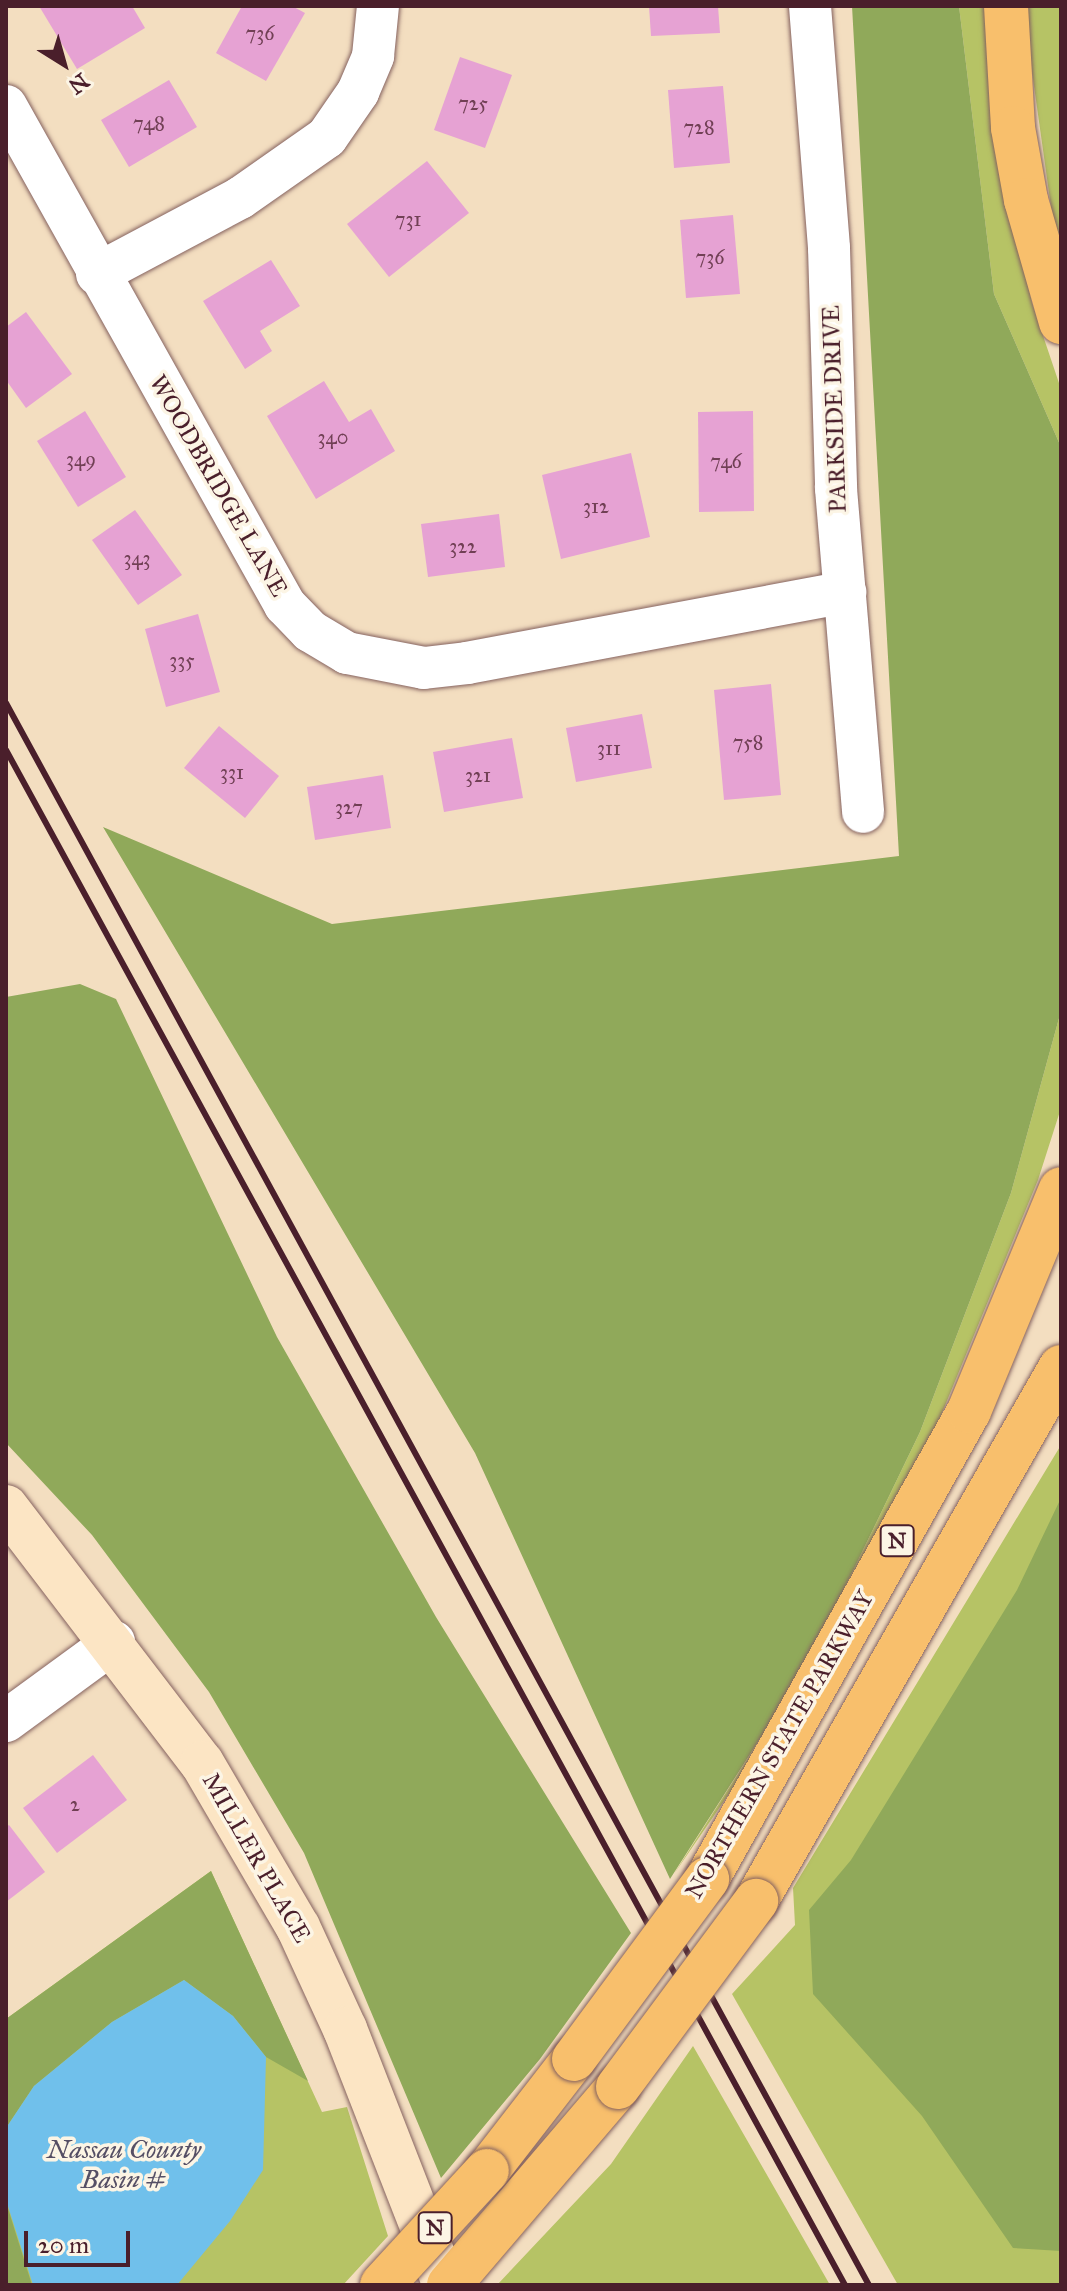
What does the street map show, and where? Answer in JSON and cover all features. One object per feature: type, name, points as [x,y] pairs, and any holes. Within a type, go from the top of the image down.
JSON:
[{"type":"highway","points":[[1006,6],[1013,128],[1026,200],[1061,322]]},
{"type":"highway","name":"NORTHERN STATE PARKWAY","points":[[382,2285],[487,2171],[707,1879],[969,1411],[1061,1189]]},
{"type":"highway","name":"N","points":[[443,2274],[523,2202],[618,2087],[756,1901],[1061,1367]]},
{"type":"street","points":[[97,274],[240,198],[327,137],[358,92],[373,56],[378,6]]},
{"type":"street","name":"PARKSIDE DRIVE","points":[[810,6],[829,248],[836,489],[863,812]]},
{"type":"street","name":"WOODBRIDGE LANE","points":[[6,106],[97,274],[285,605],[310,631],[347,653],[424,668],[467,663],[845,592]]},
{"type":"street","name":"MILLER PLACE","points":[[6,1507],[114,1642],[202,1763],[298,1927],[345,2029],[443,2274]]},
{"type":"street","points":[[6,1721],[114,1642]]},
{"type":"green space","points":[[852,6],[959,6],[994,294],[1061,447],[1061,1011],[1011,1193],[920,1432],[808,1664],[670,1879],[475,1453],[103,827],[332,924],[899,856]]},
{"type":"green space","points":[[959,6],[988,6],[990,113],[1032,303],[1061,389],[1061,447],[994,294]]},
{"type":"green space","points":[[1028,6],[1061,6],[1061,243],[1052,214],[1026,29]]},
{"type":"green space","points":[[80,984],[116,999],[277,1337],[436,1617],[631,1933],[540,2059],[441,2178],[304,1853],[209,1692],[92,1535],[6,1443],[6,997]]},
{"type":"green space","points":[[1061,1011],[1061,1108],[1038,1180],[937,1425],[811,1674],[674,1874],[808,1664],[920,1432],[1011,1193]]},
{"type":"green space","points":[[1061,1445],[1061,2285],[898,2285],[732,1994],[795,1925],[793,1888]]},
{"type":"green space","points":[[1061,1498],[1061,2251],[1013,2248],[922,2116],[813,1994],[809,1910],[851,1860],[1017,1590]]},
{"type":"green space","points":[[211,1871],[322,2112],[347,2107],[388,2236],[343,2285],[6,2285],[6,2019]]},
{"type":"green space","points":[[211,1871],[308,2081],[266,2057],[233,2016],[184,1980],[112,2022],[34,2086],[6,2128],[6,2019]]},
{"type":"green space","points":[[693,2046],[830,2285],[497,2285],[611,2164]]},
{"type":"green space","points":[[6,2202],[32,2285],[6,2285]]},
{"type":"water","name":"Nassau County Basin #","points":[[184,1980],[233,2016],[266,2057],[263,2170],[230,2221],[177,2285],[33,2285],[6,2200],[6,2128],[34,2086],[112,2022]]},
{"type":"building","points":[[39,6],[132,6],[145,28],[77,69]]},
{"type":"building","points":[[242,6],[292,6],[305,13],[266,81],[216,53]]},
{"type":"building","points":[[649,6],[718,6],[720,33],[651,36]]},
{"type":"building","points":[[460,57],[512,75],[485,148],[434,130]]},
{"type":"building","points":[[169,80],[197,127],[129,167],[101,120]]},
{"type":"building","points":[[723,86],[730,163],[674,168],[668,90]]},
{"type":"building","points":[[427,161],[469,213],[389,277],[347,224]]},
{"type":"building","points":[[733,215],[740,294],[686,298],[680,220]]},
{"type":"building","points":[[271,260],[300,306],[260,331],[272,351],[245,369],[203,301]]},
{"type":"building","points":[[26,312],[72,374],[26,408],[6,380],[6,327]]},
{"type":"building","points":[[324,381],[349,422],[371,409],[395,451],[316,499],[267,416]]},
{"type":"building","points":[[85,411],[126,477],[78,507],[37,441]]},
{"type":"building","points":[[753,411],[754,511],[699,512],[698,412]]},
{"type":"building","points":[[631,453],[650,537],[561,559],[542,475]]},
{"type":"building","points":[[135,510],[182,575],[138,605],[92,540]]},
{"type":"building","points":[[499,514],[505,567],[428,577],[421,524]]},
{"type":"building","points":[[198,614],[220,692],[166,707],[145,629]]},
{"type":"building","points":[[771,684],[781,795],[724,800],[714,690]]},
{"type":"building","points":[[642,714],[652,768],[576,782],[566,728]]},
{"type":"building","points":[[219,726],[279,776],[245,818],[184,768]]},
{"type":"building","points":[[512,738],[523,798],[444,812],[433,752]]},
{"type":"building","points":[[383,775],[391,828],[315,840],[307,787]]},
{"type":"building","points":[[93,1755],[127,1800],[57,1853],[23,1808]]},
{"type":"building","points":[[9,1825],[45,1872],[6,1902],[6,1827]]},
{"type":"railway","points":[[6,703],[869,2285]]},
{"type":"railway","points":[[6,750],[845,2285]]}]
